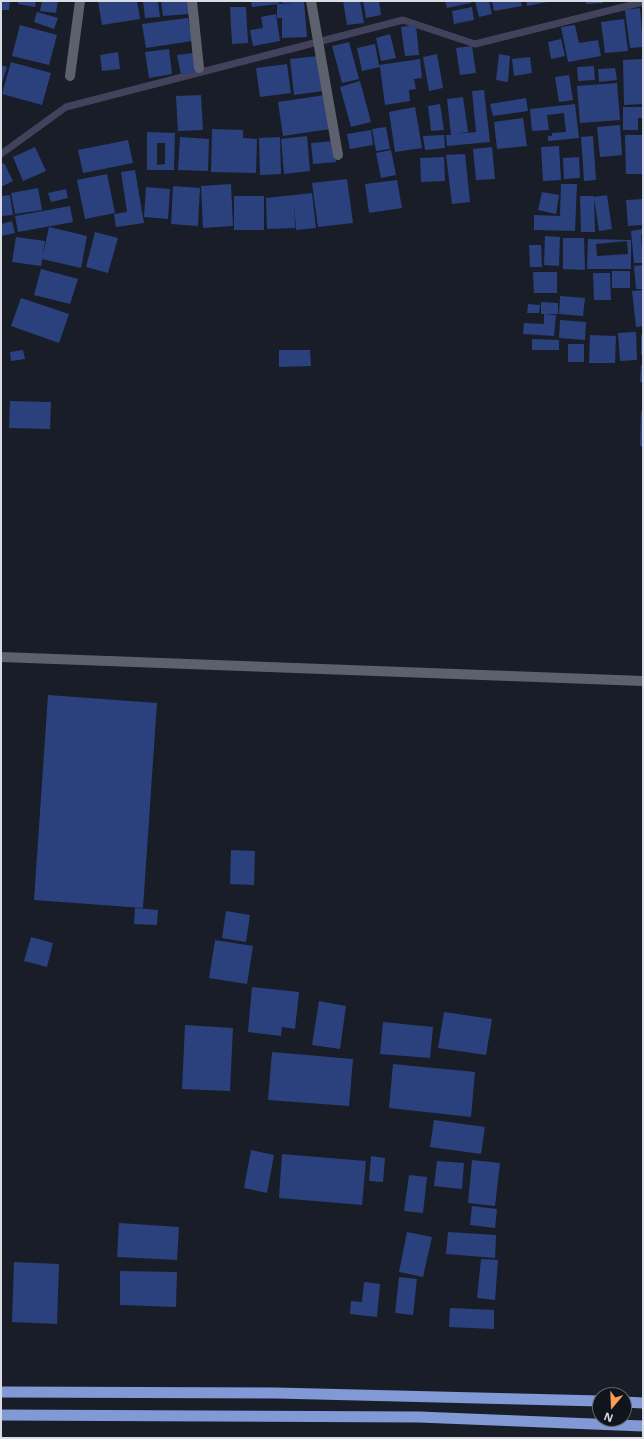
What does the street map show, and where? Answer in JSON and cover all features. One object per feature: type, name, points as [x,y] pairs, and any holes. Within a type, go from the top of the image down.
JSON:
[{"type":"highway","points":[[1,1392],[276,1392],[592,1401]]},
{"type":"highway","points":[[632,1402],[643,1403]]},
{"type":"highway","points":[[1,1415],[419,1417],[643,1426]]},
{"type":"street","points":[[70,76],[80,1]]},
{"type":"street","points":[[192,1],[199,68]]},
{"type":"street","points":[[311,1],[316,38],[338,155]]},
{"type":"street","points":[[1,657],[643,681]]},
{"type":"building","points":[[1,1],[10,1],[9,10],[1,10]]},
{"type":"building","points":[[18,1],[36,1],[35,7],[18,4]]},
{"type":"building","points":[[42,1],[58,1],[56,13],[40,11]]},
{"type":"building","points":[[98,1],[137,1],[140,19],[102,25]]},
{"type":"building","points":[[143,1],[158,1],[160,17],[145,18]]},
{"type":"building","points":[[161,1],[189,1],[190,14],[163,16]]},
{"type":"building","points":[[251,1],[279,1],[279,4],[252,7]]},
{"type":"building","points":[[282,1],[304,1],[307,37],[282,38],[282,18],[277,18],[277,4],[294,3],[282,3]]},
{"type":"building","points":[[343,1],[360,1],[364,23],[347,25]]},
{"type":"building","points":[[363,1],[379,1],[381,15],[366,18]]},
{"type":"building","points":[[445,1],[471,1],[471,3],[447,8]]},
{"type":"building","points":[[475,1],[489,1],[492,14],[479,17]]},
{"type":"building","points":[[492,1],[521,1],[522,6],[494,11]]},
{"type":"building","points":[[526,1],[547,1],[547,2],[527,6]]},
{"type":"building","points":[[586,1],[603,1],[603,3],[586,4]]},
{"type":"building","points":[[230,7],[246,7],[248,43],[232,44]]},
{"type":"building","points":[[472,7],[474,20],[454,24],[452,11]]},
{"type":"building","points":[[640,8],[643,47],[630,48],[625,10]]},
{"type":"building","points":[[37,12],[58,18],[54,29],[34,22]]},
{"type":"building","points":[[276,14],[280,41],[253,46],[250,30],[263,28],[261,17]]},
{"type":"building","points":[[188,18],[192,41],[146,48],[142,24]]},
{"type":"building","points":[[624,19],[628,51],[605,53],[601,22]]},
{"type":"building","points":[[20,25],[57,35],[49,65],[12,56]]},
{"type":"building","points":[[416,25],[419,55],[405,56],[401,27]]},
{"type":"building","points":[[575,25],[579,43],[598,40],[601,56],[568,62],[561,27]]},
{"type":"building","points":[[390,34],[396,58],[381,61],[376,38]]},
{"type":"building","points":[[561,39],[565,56],[551,59],[548,42]]},
{"type":"building","points":[[349,42],[359,79],[342,83],[332,46]]},
{"type":"building","points":[[375,44],[379,65],[420,59],[422,78],[414,79],[416,89],[409,90],[410,101],[385,105],[380,67],[362,71],[357,48]]},
{"type":"building","points":[[472,46],[476,73],[460,75],[456,48]]},
{"type":"building","points":[[169,49],[172,74],[149,78],[145,52]]},
{"type":"building","points":[[118,52],[120,69],[102,71],[100,55]]},
{"type":"building","points":[[193,53],[197,72],[181,75],[177,55]]},
{"type":"building","points":[[437,54],[443,88],[429,91],[423,57]]},
{"type":"building","points":[[499,54],[510,56],[508,82],[496,80]]},
{"type":"building","points":[[318,56],[323,91],[294,95],[290,59]]},
{"type":"building","points":[[530,57],[532,73],[514,76],[512,59]]},
{"type":"building","points":[[643,59],[643,104],[624,105],[623,60]]},
{"type":"building","points":[[11,62],[51,73],[42,105],[2,94]]},
{"type":"building","points":[[287,64],[291,93],[260,97],[256,68]]},
{"type":"building","points":[[1,65],[7,67],[1,86]]},
{"type":"building","points":[[594,66],[595,80],[578,81],[577,67]]},
{"type":"building","points":[[615,68],[617,80],[599,82],[598,69]]},
{"type":"building","points":[[569,75],[573,100],[559,102],[555,77]]},
{"type":"building","points":[[360,81],[371,122],[351,127],[340,87]]},
{"type":"building","points":[[617,83],[620,120],[580,123],[577,86]]},
{"type":"building","points":[[484,90],[490,142],[447,146],[446,135],[451,135],[447,99],[463,97],[468,132],[454,134],[476,132],[472,91]]},
{"type":"building","points":[[201,95],[203,130],[178,131],[176,96]]},
{"type":"building","points":[[325,95],[330,129],[283,136],[278,102]]},
{"type":"building","points":[[526,98],[528,111],[493,116],[490,104]]},
{"type":"building","points":[[440,104],[444,130],[431,131],[428,106]]},
{"type":"building","points":[[575,104],[579,138],[548,141],[548,136],[552,136],[552,133],[566,132],[564,113],[547,115],[549,130],[532,131],[530,109]]},
{"type":"building","points":[[415,107],[422,148],[395,152],[389,112]]},
{"type":"building","points":[[623,107],[643,107],[643,118],[638,118],[638,130],[623,130]]},
{"type":"building","points":[[523,118],[527,146],[497,149],[494,122]]},
{"type":"building","points":[[620,125],[622,155],[600,157],[597,127]]},
{"type":"building","points":[[386,127],[390,149],[376,151],[372,129]]},
{"type":"building","points":[[212,129],[243,130],[243,138],[257,139],[256,173],[211,172]]},
{"type":"building","points":[[371,130],[373,145],[350,149],[347,134]]},
{"type":"building","points":[[147,132],[175,133],[174,170],[147,170]],"holes":[[[157,143],[165,143],[165,164],[157,165]]]},
{"type":"building","points":[[444,135],[445,148],[425,150],[423,136]]},
{"type":"building","points":[[625,135],[643,135],[643,174],[626,174]]},
{"type":"building","points":[[307,136],[310,171],[284,174],[281,139]]},
{"type":"building","points":[[593,136],[596,180],[584,181],[581,137]]},
{"type":"building","points":[[180,137],[209,139],[208,171],[178,170]]},
{"type":"building","points":[[280,137],[281,174],[260,175],[259,138]]},
{"type":"building","points":[[128,140],[133,163],[83,173],[78,150]]},
{"type":"building","points":[[334,141],[336,162],[313,164],[311,143]]},
{"type":"building","points":[[559,146],[561,180],[543,181],[541,147]]},
{"type":"building","points":[[35,147],[46,171],[23,181],[13,157]]},
{"type":"building","points":[[492,147],[495,179],[476,180],[473,149]]},
{"type":"building","points":[[391,150],[396,175],[381,178],[376,153]]},
{"type":"building","points":[[465,154],[470,202],[452,204],[446,155]]},
{"type":"building","points":[[444,157],[445,181],[421,182],[420,158]]},
{"type":"building","points":[[579,157],[580,178],[564,179],[563,158]]},
{"type":"building","points":[[4,163],[13,181],[1,187],[1,164]]},
{"type":"building","points":[[135,170],[144,223],[116,227],[114,214],[127,212],[121,172]]},
{"type":"building","points":[[107,174],[115,213],[85,219],[77,180]]},
{"type":"building","points":[[347,179],[353,223],[318,227],[312,183]]},
{"type":"building","points":[[397,180],[402,208],[369,213],[365,184]]},
{"type":"building","points":[[231,184],[233,226],[203,228],[201,186]]},
{"type":"building","points":[[561,184],[577,184],[575,231],[534,230],[534,215],[560,216]]},
{"type":"building","points":[[173,186],[200,188],[198,226],[171,224]]},
{"type":"building","points":[[146,187],[170,189],[168,219],[144,217]]},
{"type":"building","points":[[38,188],[42,210],[15,214],[11,193]]},
{"type":"building","points":[[66,189],[68,198],[51,202],[48,193]]},
{"type":"building","points":[[542,192],[559,195],[556,214],[538,210]]},
{"type":"building","points":[[312,193],[316,228],[296,230],[294,204],[295,228],[267,229],[266,198]]},
{"type":"building","points":[[10,195],[13,215],[1,216],[1,196]]},
{"type":"building","points":[[607,195],[612,229],[599,231],[594,197]]},
{"type":"building","points":[[234,196],[264,196],[264,230],[234,230]]},
{"type":"building","points":[[580,196],[594,196],[595,232],[581,232]]},
{"type":"building","points":[[643,199],[643,225],[628,226],[626,200]]},
{"type":"building","points":[[70,206],[73,222],[18,232],[15,216]]},
{"type":"building","points":[[12,221],[15,233],[1,236],[1,224]]},
{"type":"building","points":[[49,227],[87,236],[81,268],[42,259]]},
{"type":"building","points":[[643,229],[643,234],[641,235],[643,263],[634,263],[631,231]]},
{"type":"building","points":[[95,232],[118,238],[108,273],[86,267]]},
{"type":"building","points":[[545,236],[560,237],[559,266],[544,265]]},
{"type":"building","points":[[16,237],[45,241],[41,266],[12,262]]},
{"type":"building","points":[[563,238],[584,238],[585,270],[563,269]]},
{"type":"building","points":[[588,239],[631,240],[631,269],[587,269]],"holes":[[[627,241],[628,254],[597,256],[596,244]]]},
{"type":"building","points":[[529,245],[541,245],[542,267],[530,267]]},
{"type":"building","points":[[643,265],[643,289],[636,289],[634,266]]},
{"type":"building","points":[[41,269],[78,279],[70,304],[34,295]]},
{"type":"building","points":[[612,271],[630,271],[630,288],[612,288]]},
{"type":"building","points":[[533,272],[557,272],[557,293],[534,293]]},
{"type":"building","points":[[593,273],[610,273],[611,300],[594,300]]},
{"type":"building","points":[[643,290],[643,326],[636,327],[632,291]]},
{"type":"building","points":[[560,296],[585,298],[583,316],[559,314]]},
{"type":"building","points":[[21,298],[69,314],[59,343],[11,326]]},
{"type":"building","points":[[541,302],[558,303],[558,314],[541,314]]},
{"type":"building","points":[[528,304],[540,305],[539,313],[527,313]]},
{"type":"building","points":[[544,314],[556,315],[554,336],[523,334],[524,323],[544,324]]},
{"type":"building","points":[[560,320],[586,322],[585,340],[559,338]]},
{"type":"building","points":[[636,332],[637,360],[620,361],[618,333]]},
{"type":"building","points":[[590,335],[616,336],[615,363],[589,363]]},
{"type":"building","points":[[641,335],[643,335],[643,355],[641,355]]},
{"type":"building","points":[[532,339],[559,340],[559,350],[532,350]]},
{"type":"building","points":[[568,344],[584,344],[584,362],[568,362]]},
{"type":"building","points":[[23,350],[25,359],[11,361],[10,352]]},
{"type":"building","points":[[279,350],[310,350],[311,366],[279,367]]},
{"type":"building","points":[[641,365],[643,365],[643,382],[640,382]]},
{"type":"building","points":[[10,401],[51,402],[50,429],[9,428]]},
{"type":"building","points":[[641,411],[643,411],[643,446],[640,446]]},
{"type":"building","points":[[48,695],[157,703],[143,908],[34,900]]},
{"type":"building","points":[[231,850],[255,851],[254,885],[230,884]]},
{"type":"building","points":[[135,908],[158,910],[157,925],[134,924]]},
{"type":"building","points":[[226,911],[250,915],[246,942],[222,938]]},
{"type":"building","points":[[31,937],[53,943],[47,967],[24,961]]},
{"type":"building","points":[[215,940],[253,946],[247,984],[209,978]]},
{"type":"building","points":[[252,987],[299,992],[295,1029],[282,1027],[281,1036],[248,1032]]},
{"type":"building","points":[[319,1001],[346,1006],[340,1049],[312,1045]]},
{"type":"building","points":[[444,1012],[492,1019],[486,1055],[438,1048]]},
{"type":"building","points":[[383,1022],[433,1027],[430,1058],[380,1054]]},
{"type":"building","points":[[185,1025],[233,1028],[230,1091],[182,1089]]},
{"type":"building","points":[[272,1052],[353,1059],[349,1106],[268,1100]]},
{"type":"building","points":[[393,1064],[475,1072],[471,1117],[389,1108]]},
{"type":"building","points":[[434,1120],[485,1127],[481,1154],[430,1147]]},
{"type":"building","points":[[251,1150],[274,1155],[267,1193],[244,1188]]},
{"type":"building","points":[[282,1154],[366,1161],[362,1205],[279,1198]]},
{"type":"building","points":[[371,1156],[385,1158],[383,1182],[369,1181]]},
{"type":"building","points":[[472,1160],[500,1163],[495,1206],[468,1203]]},
{"type":"building","points":[[437,1161],[464,1163],[462,1189],[434,1186]]},
{"type":"building","points":[[409,1175],[427,1177],[423,1213],[404,1211]]},
{"type":"building","points":[[472,1206],[497,1209],[495,1228],[470,1225]]},
{"type":"building","points":[[119,1223],[179,1227],[177,1260],[117,1257]]},
{"type":"building","points":[[407,1232],[432,1237],[423,1277],[399,1272]]},
{"type":"building","points":[[448,1232],[496,1235],[495,1258],[446,1254]]},
{"type":"building","points":[[481,1259],[498,1260],[495,1300],[477,1298]]},
{"type":"building","points":[[14,1262],[59,1264],[57,1324],[12,1322]]},
{"type":"building","points":[[120,1271],[177,1272],[176,1307],[120,1305]]},
{"type":"building","points":[[399,1277],[417,1279],[413,1315],[395,1313]]},
{"type":"building","points":[[364,1282],[380,1284],[377,1317],[350,1314],[351,1301],[362,1302]]},
{"type":"building","points":[[450,1308],[494,1310],[494,1329],[449,1327]]},
{"type":"waterway","points":[[1,154],[66,107],[403,20],[475,44],[643,2]]}]
